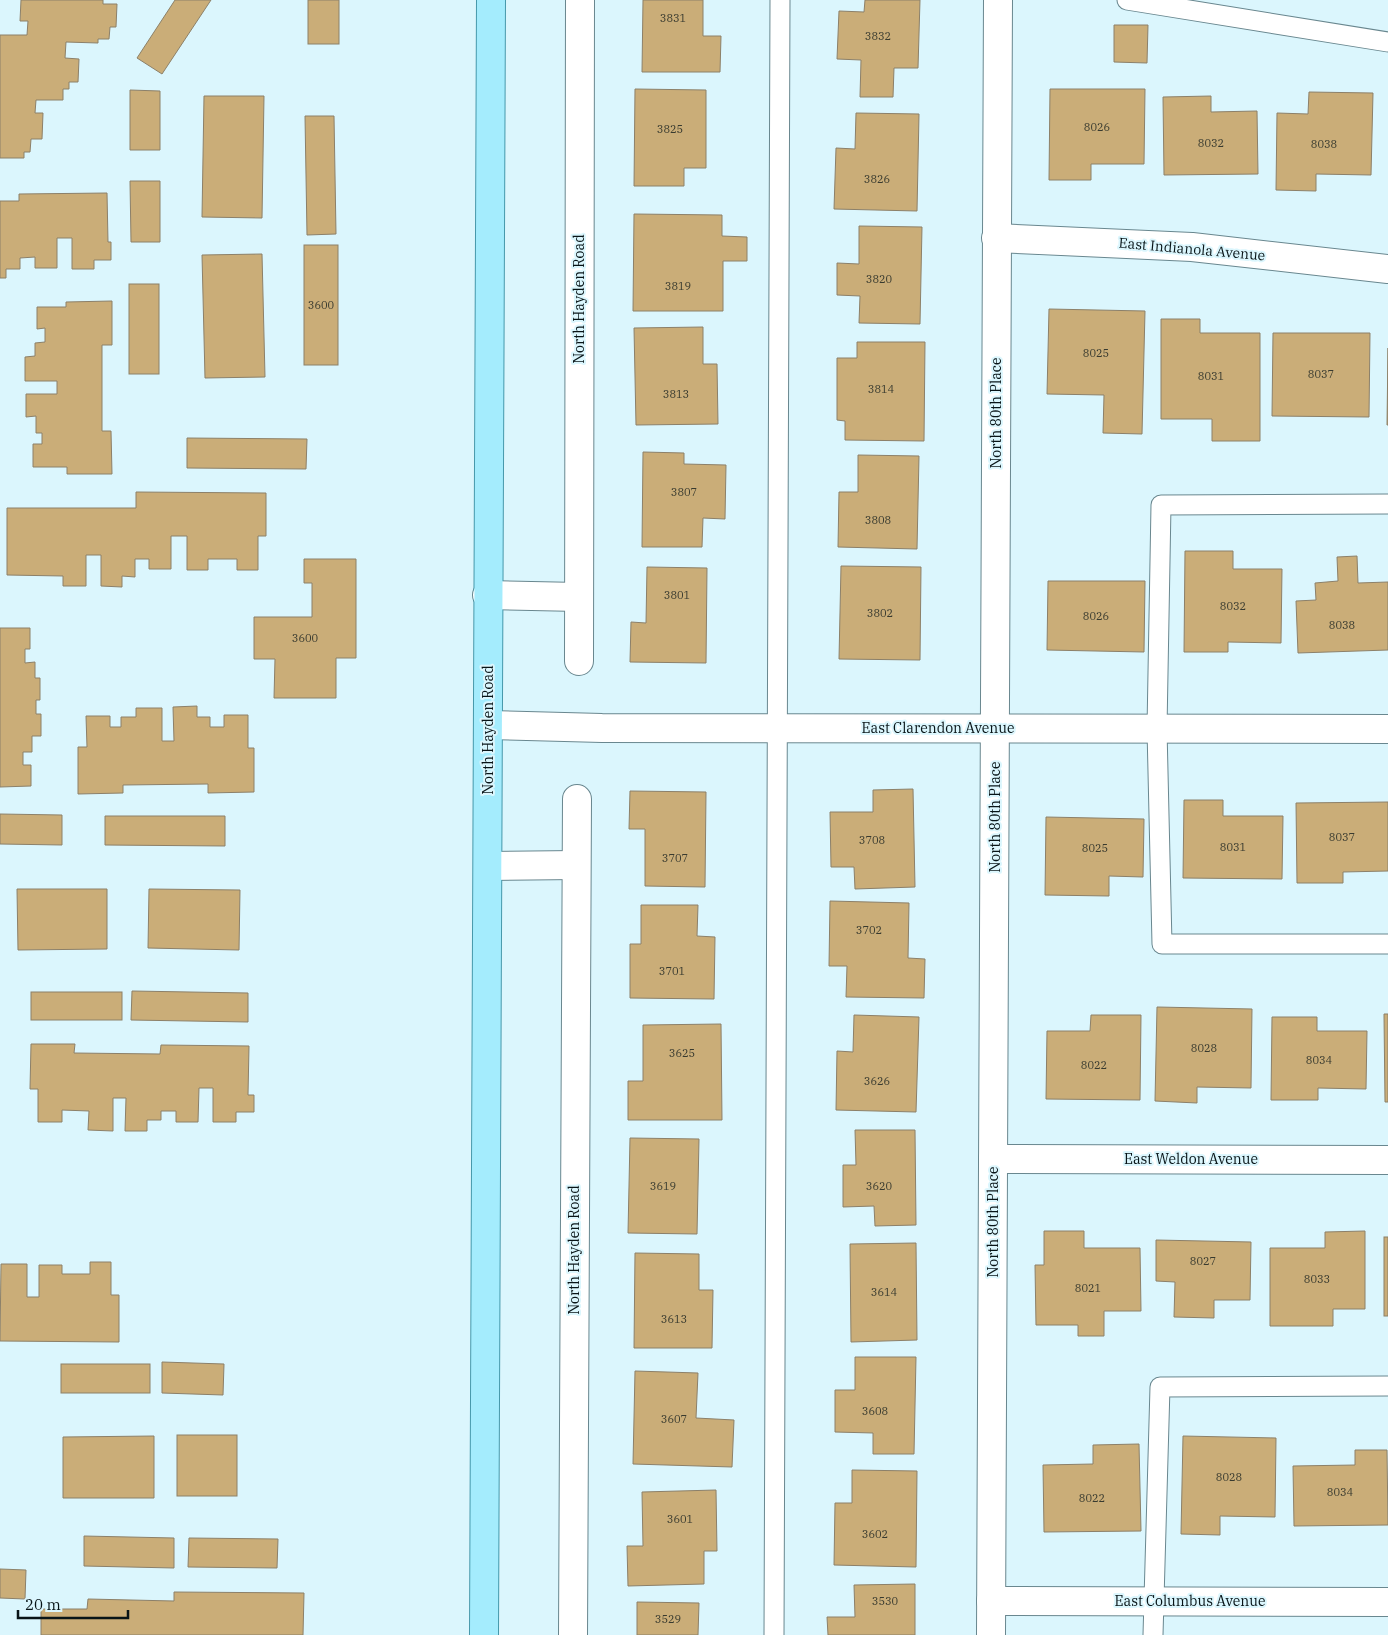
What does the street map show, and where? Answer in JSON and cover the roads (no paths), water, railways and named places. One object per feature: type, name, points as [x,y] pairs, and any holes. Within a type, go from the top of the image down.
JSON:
[{"type":"main road","name":"North Hayden Road","points":[[484,1635],[491,0]]},
{"type":"street","name":"North Hayden Road","points":[[579,661],[580,0]]},
{"type":"street","name":"North 80th Place","points":[[991,1635],[998,0]]},
{"type":"street","name":"East Indianola Avenue","points":[[996,238],[1192,247],[1388,269]]},
{"type":"street","points":[[487,596],[579,597]]},
{"type":"street","name":"East Clarendon Avenue","points":[[489,725],[602,728],[777,726],[1388,729]]},
{"type":"street","name":"North Hayden Road","points":[[573,1635],[577,799]]},
{"type":"street","points":[[488,866],[576,865]]},
{"type":"street","name":"East Weldon Avenue","points":[[993,1159],[1388,1160]]},
{"type":"street","name":"East Columbus Avenue","points":[[991,1601],[1388,1602]]},
{"type":"lane","points":[[774,1635],[780,0]]},
{"type":"lane","points":[[1127,0],[1388,42]]},
{"type":"lane","points":[[1388,504],[1161,505],[1157,729],[1162,944],[1388,944]]},
{"type":"lane","points":[[1153,1635],[1160,1387],[1388,1386]]}]
